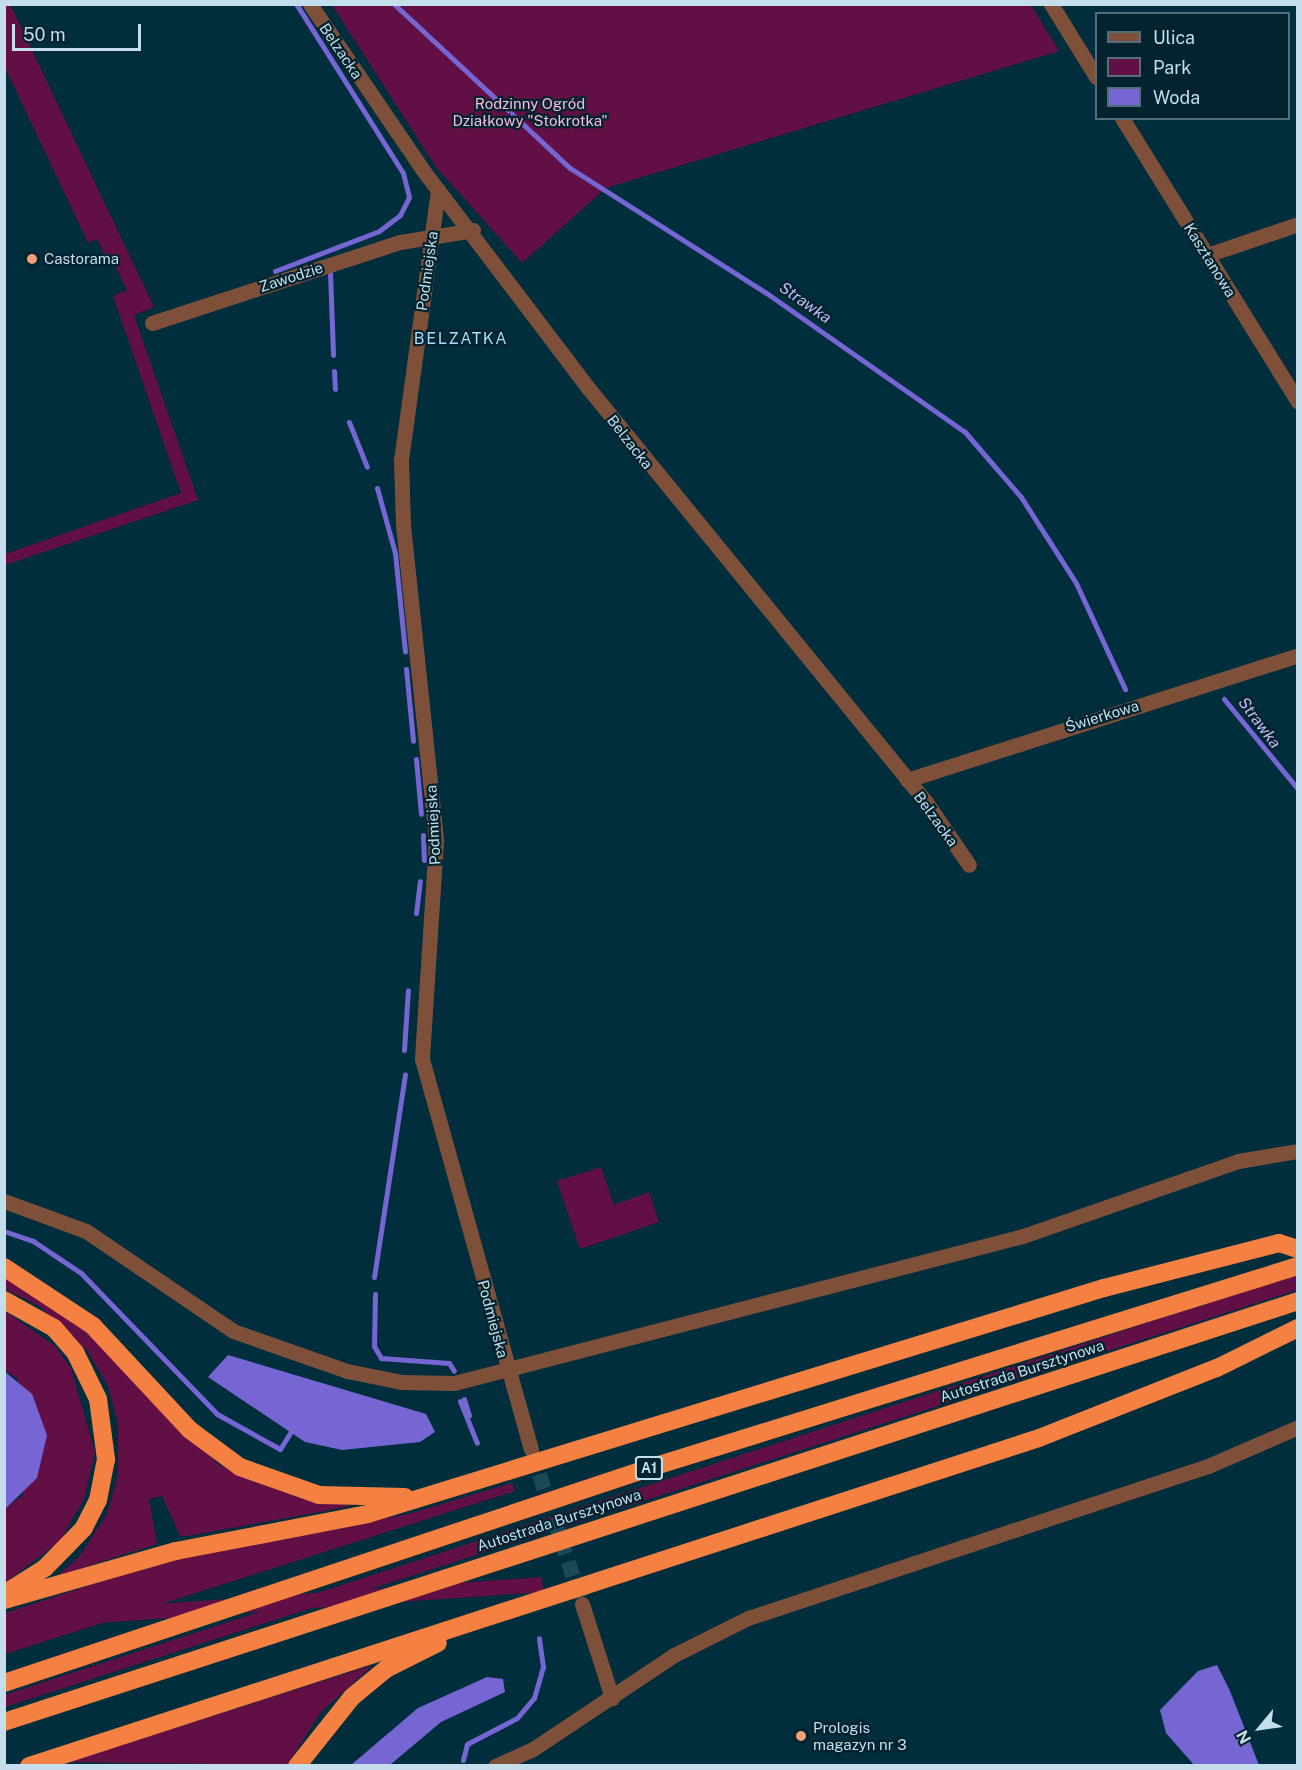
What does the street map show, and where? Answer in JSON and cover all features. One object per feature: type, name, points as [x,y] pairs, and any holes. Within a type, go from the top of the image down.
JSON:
[{"type":"highway","points":[[4,1600],[176,1551],[368,1514],[1104,1288],[1279,1243],[1298,1249]]},
{"type":"highway","name":"Autostrada Bursztynowa","points":[[4,1683],[649,1468],[1298,1266]]},
{"type":"highway","points":[[4,1267],[93,1326],[190,1430],[240,1467],[320,1495],[405,1497],[448,1491]]},
{"type":"highway","points":[[4,1300],[54,1328],[75,1352],[98,1400],[106,1459],[98,1500],[77,1536],[45,1568],[4,1594]]},
{"type":"highway","name":"Autostrada Bursztynowa","points":[[4,1722],[1298,1301]]},
{"type":"highway","points":[[29,1766],[480,1623],[1039,1437],[1217,1368],[1298,1328]]},
{"type":"highway","points":[[297,1766],[332,1715],[386,1669],[480,1623]]},
{"type":"street","name":"Belzacka","points":[[310,4],[438,190],[473,230],[667,489],[907,780],[969,865]]},
{"type":"street","points":[[1051,4],[1095,75]]},
{"type":"street","name":"Kasztanowa","points":[[1123,120],[1298,402]]},
{"type":"street","name":"Podmiejska","points":[[438,190],[400,492],[436,841],[422,1059],[507,1372],[531,1449]]},
{"type":"street","points":[[1207,255],[1298,224]]},
{"type":"street","name":"Zawodzie","points":[[152,323],[431,236],[473,230]]},
{"type":"street","name":"Świerkowa","points":[[907,780],[1298,655]]},
{"type":"street","points":[[4,1201],[86,1231],[204,1315],[283,1351],[401,1382],[454,1383],[507,1372],[1023,1236],[1238,1161],[1298,1151]]},
{"type":"street","points":[[495,1766],[533,1749],[674,1655],[748,1618],[1208,1466],[1298,1427]]},
{"type":"street","points":[[582,1604],[612,1698]]},
{"type":"green space","points":[[10,4],[154,307],[134,315],[198,500],[5,565],[5,554],[181,493],[113,296],[127,290],[109,253],[105,255],[97,239],[88,243],[5,67],[5,5]]},
{"type":"green space","name":"Rodzinny Ogród Działkowy \"Stokrotka\"","points":[[332,5],[1031,5],[1059,51],[606,188],[522,263],[436,167]]},
{"type":"green space","points":[[601,1167],[614,1205],[649,1192],[659,1222],[580,1249],[557,1181]]},
{"type":"green space","points":[[1297,1274],[1297,1290],[5,1707],[4,1695]]},
{"type":"green space","points":[[4,1276],[79,1324],[219,1465],[294,1496],[352,1506],[180,1536],[162,1496],[149,1499],[157,1544],[57,1576],[79,1557],[107,1514],[118,1475],[118,1424],[108,1386],[87,1350],[39,1306],[5,1289]]},
{"type":"green space","points":[[5,1311],[55,1346],[71,1368],[95,1452],[84,1499],[60,1541],[5,1583],[4,1509],[23,1495],[17,1378],[5,1371]]},
{"type":"green space","points":[[512,1483],[515,1491],[5,1654],[5,1613],[173,1558],[408,1514]]},
{"type":"green space","points":[[542,1577],[543,1592],[4,1630],[4,1615]]},
{"type":"green space","points":[[373,1665],[321,1712],[287,1765],[68,1762]]},
{"type":"water","points":[[228,1355],[426,1414],[435,1432],[420,1442],[342,1450],[305,1442],[208,1377]]},
{"type":"water","points":[[4,1371],[32,1394],[47,1435],[37,1478],[5,1509]]},
{"type":"water","points":[[1217,1665],[1230,1691],[1259,1765],[1194,1765],[1166,1733],[1160,1710],[1198,1671]]},
{"type":"water","points":[[487,1677],[503,1679],[505,1692],[441,1722],[390,1765],[351,1765],[418,1708]]},
{"type":"waterway","points":[[275,271],[379,231],[400,215],[409,197],[403,173],[296,4]]},
{"type":"waterway","name":"Strawka","points":[[394,4],[570,168],[765,292],[965,432],[1021,497],[1076,583],[1125,689]]},
{"type":"waterway","points":[[330,272],[333,355]]},
{"type":"waterway","points":[[334,371],[335,389]]},
{"type":"waterway","points":[[349,422],[367,467]]},
{"type":"waterway","points":[[377,488],[395,553],[405,651]]},
{"type":"waterway","points":[[406,669],[413,741]]},
{"type":"waterway","name":"Strawka","points":[[1224,699],[1298,789]]},
{"type":"waterway","points":[[416,759],[421,814]]},
{"type":"waterway","points":[[423,835],[424,860]]},
{"type":"waterway","points":[[416,913],[420,881]]},
{"type":"waterway","points":[[404,1050],[408,990]]},
{"type":"waterway","points":[[374,1277],[405,1074]]},
{"type":"waterway","points":[[4,1231],[33,1241],[81,1273],[217,1414],[280,1449],[290,1433]]},
{"type":"waterway","points":[[375,1294],[374,1346],[381,1358],[449,1363],[454,1371]]},
{"type":"waterway","points":[[464,1399],[469,1415]]},
{"type":"waterway","points":[[460,1401],[477,1443]]},
{"type":"waterway","points":[[463,1760],[467,1744],[517,1718],[534,1698],[543,1667],[539,1638]]},
{"type":"tunnel","points":[[532,1452],[580,1597]]},
{"type":"place","name":"Castorama","points":[[32,259]]},
{"type":"place","name":"Prologis magazyn nr 3","points":[[801,1736]]},
{"type":"district","name":"BELZATKA","points":[[461,339]]}]
